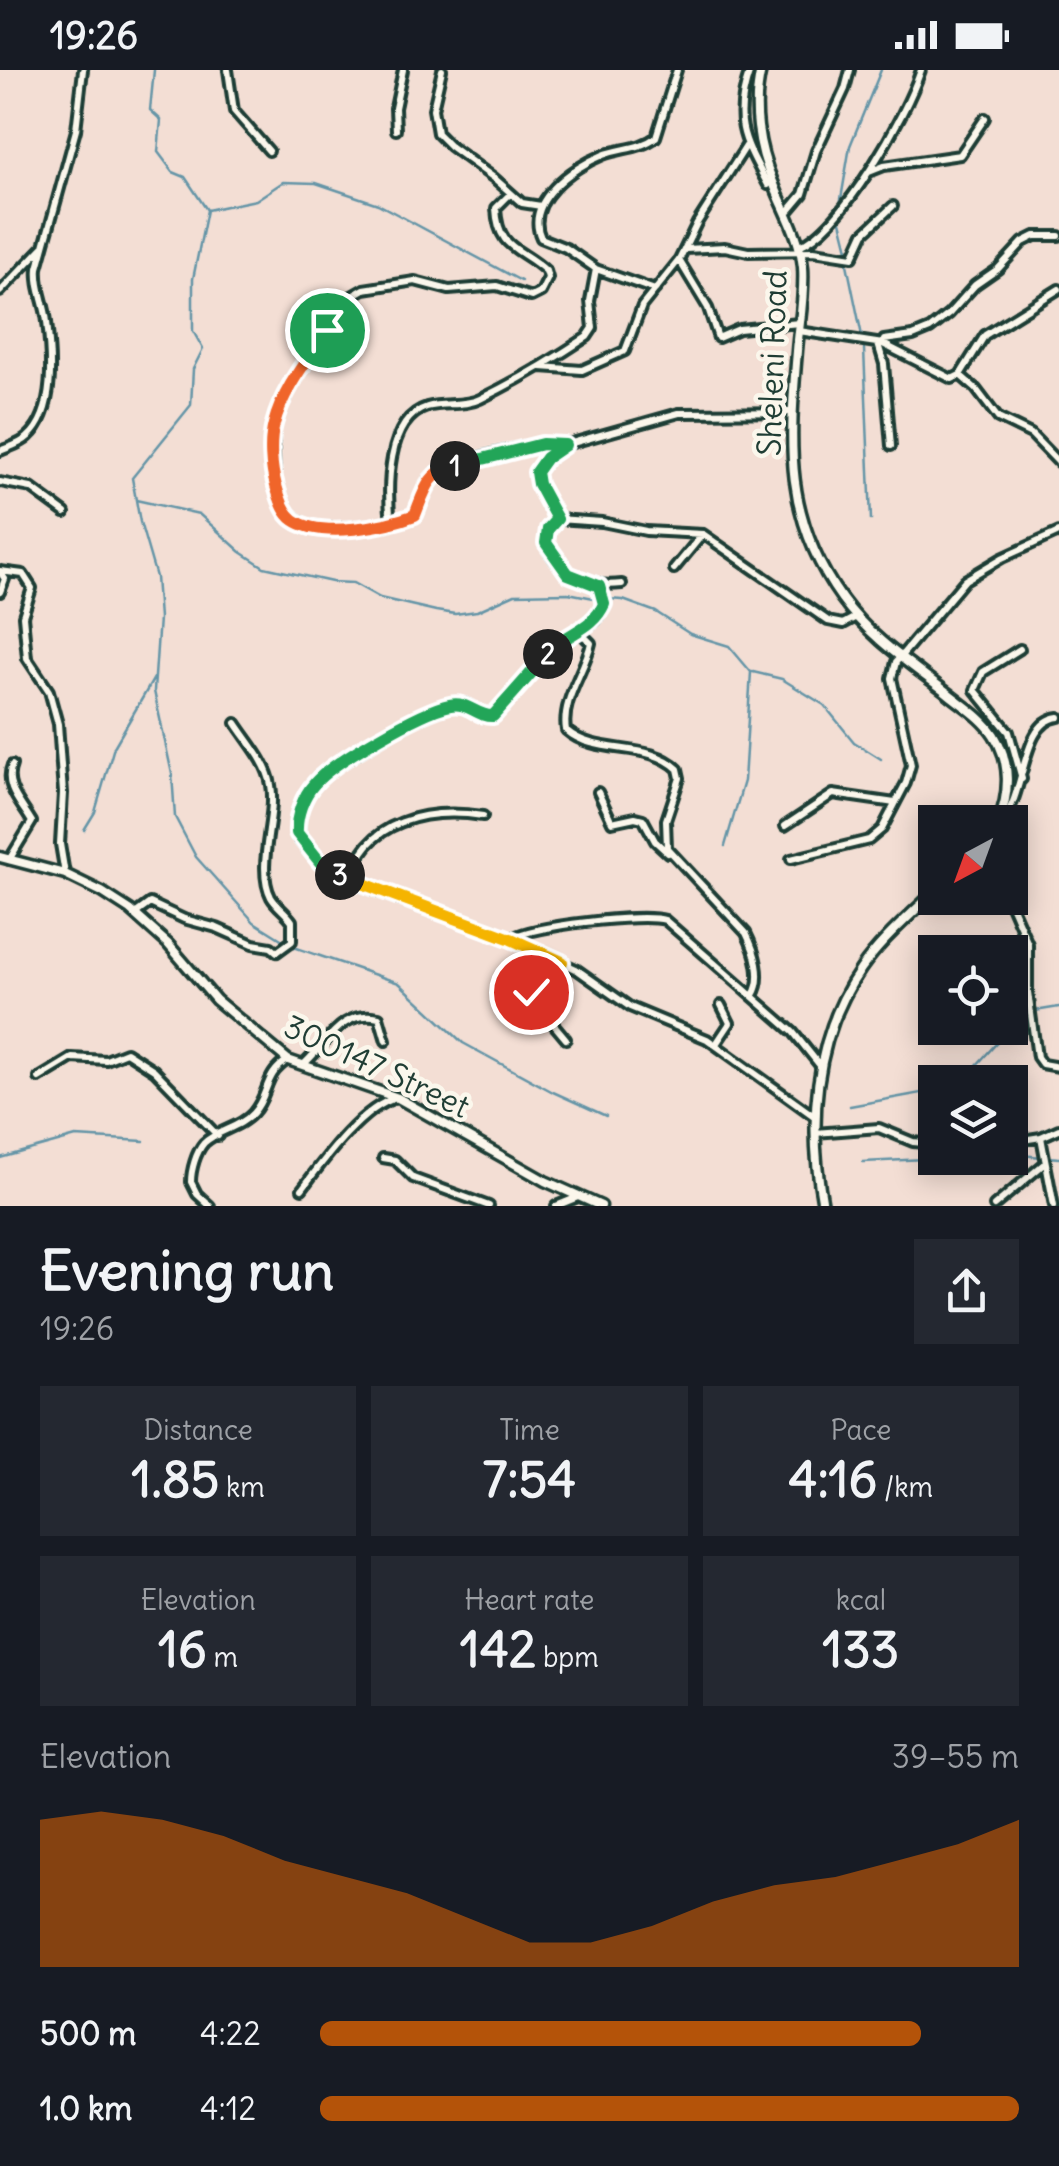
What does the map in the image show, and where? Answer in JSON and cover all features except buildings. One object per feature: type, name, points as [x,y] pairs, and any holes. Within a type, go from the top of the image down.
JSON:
[{"type":"street","points":[[0,451],[30,436],[45,407],[49,381],[47,324],[37,276],[76,130],[83,70]]},
{"type":"street","points":[[228,70],[234,111],[269,151]]},
{"type":"street","points":[[396,130],[403,70]]},
{"type":"street","points":[[442,70],[433,109],[438,133],[510,194],[528,205],[541,206]]},
{"type":"street","points":[[655,290],[596,269],[566,248],[542,238],[538,230],[541,206],[564,180],[596,158],[656,138],[677,70]]},
{"type":"street","points":[[750,70],[740,116],[746,146],[768,185]]},
{"type":"street","name":"Sheleni Road","points":[[761,70],[757,114],[760,137],[772,180],[800,249],[803,283],[790,444],[798,511],[817,560],[856,616],[993,734],[1008,775],[1004,805]]},
{"type":"street","points":[[788,213],[803,194],[816,151],[846,90],[850,70]]},
{"type":"street","points":[[800,249],[827,228],[852,198],[913,94],[921,70]]},
{"type":"street","points":[[868,173],[884,166],[960,154],[985,118]]},
{"type":"street","points":[[538,366],[582,370],[625,352],[642,306],[679,260],[697,222],[746,146]]},
{"type":"street","points":[[510,194],[496,206],[500,230],[512,250],[546,271],[548,278],[541,292],[528,296],[498,286],[449,290],[415,282],[372,287],[341,304],[279,409],[272,438],[273,470],[290,517],[306,526],[327,529],[392,524],[415,515],[428,482],[441,470],[542,444],[565,445],[679,413],[792,412]]},
{"type":"street","points":[[685,250],[800,249],[852,256],[864,234],[893,206]]},
{"type":"street","points":[[882,342],[930,329],[1023,242],[1035,236],[1059,236]]},
{"type":"street","points":[[0,292],[43,247]]},
{"type":"street","points":[[679,260],[708,308],[718,338],[740,329],[799,327],[882,342],[947,378],[960,375],[985,335],[1059,289]]},
{"type":"street","points":[[392,524],[393,455],[409,419],[417,411],[432,406],[474,402],[592,331],[590,300],[596,269]]},
{"type":"street","points":[[882,342],[891,446]]},
{"type":"street","points":[[960,375],[998,418],[1031,434],[1058,462]]},
{"type":"street","points":[[557,519],[538,484],[536,472],[546,458],[565,445]]},
{"type":"street","points":[[0,482],[32,488],[65,513]]},
{"type":"street","points":[[557,519],[703,534],[828,622],[842,624],[856,616]]},
{"type":"street","points":[[557,519],[548,529],[546,543],[558,564],[576,578],[599,586],[622,584]]},
{"type":"street","points":[[791,859],[875,838],[906,783],[911,765],[892,678],[900,656],[965,580],[1059,532]]},
{"type":"street","points":[[674,569],[703,534]]},
{"type":"street","points":[[0,572],[5,579],[0,592]]},
{"type":"street","points":[[0,572],[23,574],[32,588],[23,616],[26,658],[49,691],[58,724],[63,794],[60,844],[65,874]]},
{"type":"street","points":[[599,586],[604,599],[592,624],[554,646],[493,716],[485,716],[465,704],[448,705],[401,726],[317,780],[298,814],[297,833],[320,862],[351,881],[511,939],[562,962],[619,1001],[716,1044],[814,1116]]},
{"type":"street","points":[[579,631],[590,643],[566,714],[566,730],[597,744],[660,757],[678,768],[680,778],[664,835],[670,854]]},
{"type":"street","points":[[1020,649],[984,672],[975,690],[1009,732],[1022,779]]},
{"type":"street","points":[[1012,805],[1036,729],[1048,719],[1059,718]]},
{"type":"street","points":[[135,914],[154,903],[175,915],[277,952],[292,942],[294,925],[272,899],[268,883],[267,834],[272,790],[265,767],[236,723]]},
{"type":"street","points":[[4,859],[32,822],[11,788],[8,774],[12,766]]},
{"type":"street","points":[[598,792],[612,822],[643,819],[655,841],[696,876],[746,934],[758,974],[758,987],[753,995]]},
{"type":"street","points":[[784,826],[834,794],[895,803]]},
{"type":"street","points":[[351,881],[358,857],[369,842],[419,815],[444,812],[482,816]]},
{"type":"street","name":"300147 Street","points":[[4,859],[65,874],[135,914],[168,944],[227,1010],[288,1060],[398,1098],[601,1206]]},
{"type":"street","points":[[823,1206],[814,1133],[821,1067],[840,1009],[861,968],[918,909]]},
{"type":"street","points":[[1015,915],[1028,944],[1028,992],[1036,1057],[1042,1064],[1059,1067]]},
{"type":"street","points":[[511,939],[530,931],[648,916],[658,918],[678,928],[794,1032],[821,1067]]},
{"type":"street","points":[[562,962],[530,996],[566,1039]]},
{"type":"street","points":[[716,1044],[730,1023],[722,1004]]},
{"type":"street","points":[[302,1066],[332,1032],[358,1017],[379,1017],[386,1042]]},
{"type":"street","points":[[39,1078],[72,1058],[106,1060],[126,1052],[154,1070],[218,1136]]},
{"type":"street","points":[[210,1206],[194,1190],[190,1176],[204,1144],[254,1112],[272,1073],[288,1060]]},
{"type":"street","points":[[302,1189],[345,1137],[381,1104],[398,1098]]},
{"type":"street","points":[[814,1133],[879,1128],[918,1142]]},
{"type":"street","points":[[1028,1139],[1059,1129]]},
{"type":"street","points":[[1041,1137],[1054,1206]]},
{"type":"street","points":[[383,1158],[395,1160],[413,1178],[489,1206]]},
{"type":"street","points":[[994,1206],[1045,1163]]},
{"type":"street","points":[[556,1206],[578,1196]]},
{"type":"waterway","points":[[154,70],[150,110],[161,120],[158,152],[173,172],[185,177],[207,210],[193,279],[193,331],[203,349],[193,369],[191,405],[132,478],[156,577],[159,618],[154,691],[172,774],[175,817],[196,857],[254,922],[286,942]]},
{"type":"waterway","points":[[840,205],[850,146],[881,70]]},
{"type":"waterway","points":[[207,210],[256,200],[283,182],[316,183],[378,204],[521,281]]},
{"type":"waterway","points":[[839,213],[849,253]]},
{"type":"waterway","points":[[847,264],[862,336]]},
{"type":"waterway","points":[[864,349],[871,520]]},
{"type":"waterway","points":[[136,500],[199,514],[264,567],[353,583],[380,598],[436,611],[477,611],[515,594],[568,593],[599,599]]},
{"type":"waterway","points":[[607,599],[623,600],[656,612],[690,634],[729,646],[751,672],[744,781],[725,846]]},
{"type":"waterway","points":[[753,672],[782,679],[824,705],[854,742],[881,759]]},
{"type":"waterway","points":[[84,830],[95,812],[114,747],[154,678]]},
{"type":"waterway","points":[[291,946],[399,983],[463,1043],[606,1116]]},
{"type":"waterway","points":[[1035,1011],[1059,1007]]},
{"type":"waterway","points":[[977,1065],[995,1045]]},
{"type":"waterway","points":[[850,1106],[918,1094]]},
{"type":"waterway","points":[[0,1158],[76,1137],[144,1141]]},
{"type":"waterway","points":[[1028,1156],[1042,1157]]},
{"type":"waterway","points":[[1049,1157],[1059,1158]]},
{"type":"waterway","points":[[863,1162],[918,1159]]},
{"type":"route","points":[[327,330],[306,359],[273,428],[274,480],[286,512],[306,526],[327,529],[392,524],[415,515],[428,482],[441,470],[519,448],[554,442],[565,445],[546,458],[536,472],[538,484],[557,519],[548,529],[546,543],[568,574],[599,586],[604,604],[596,620],[554,646],[493,716],[485,716],[465,704],[448,705],[401,726],[322,775],[310,787],[296,823],[297,833],[310,852],[351,881],[511,939],[562,962],[531,992]]}]
